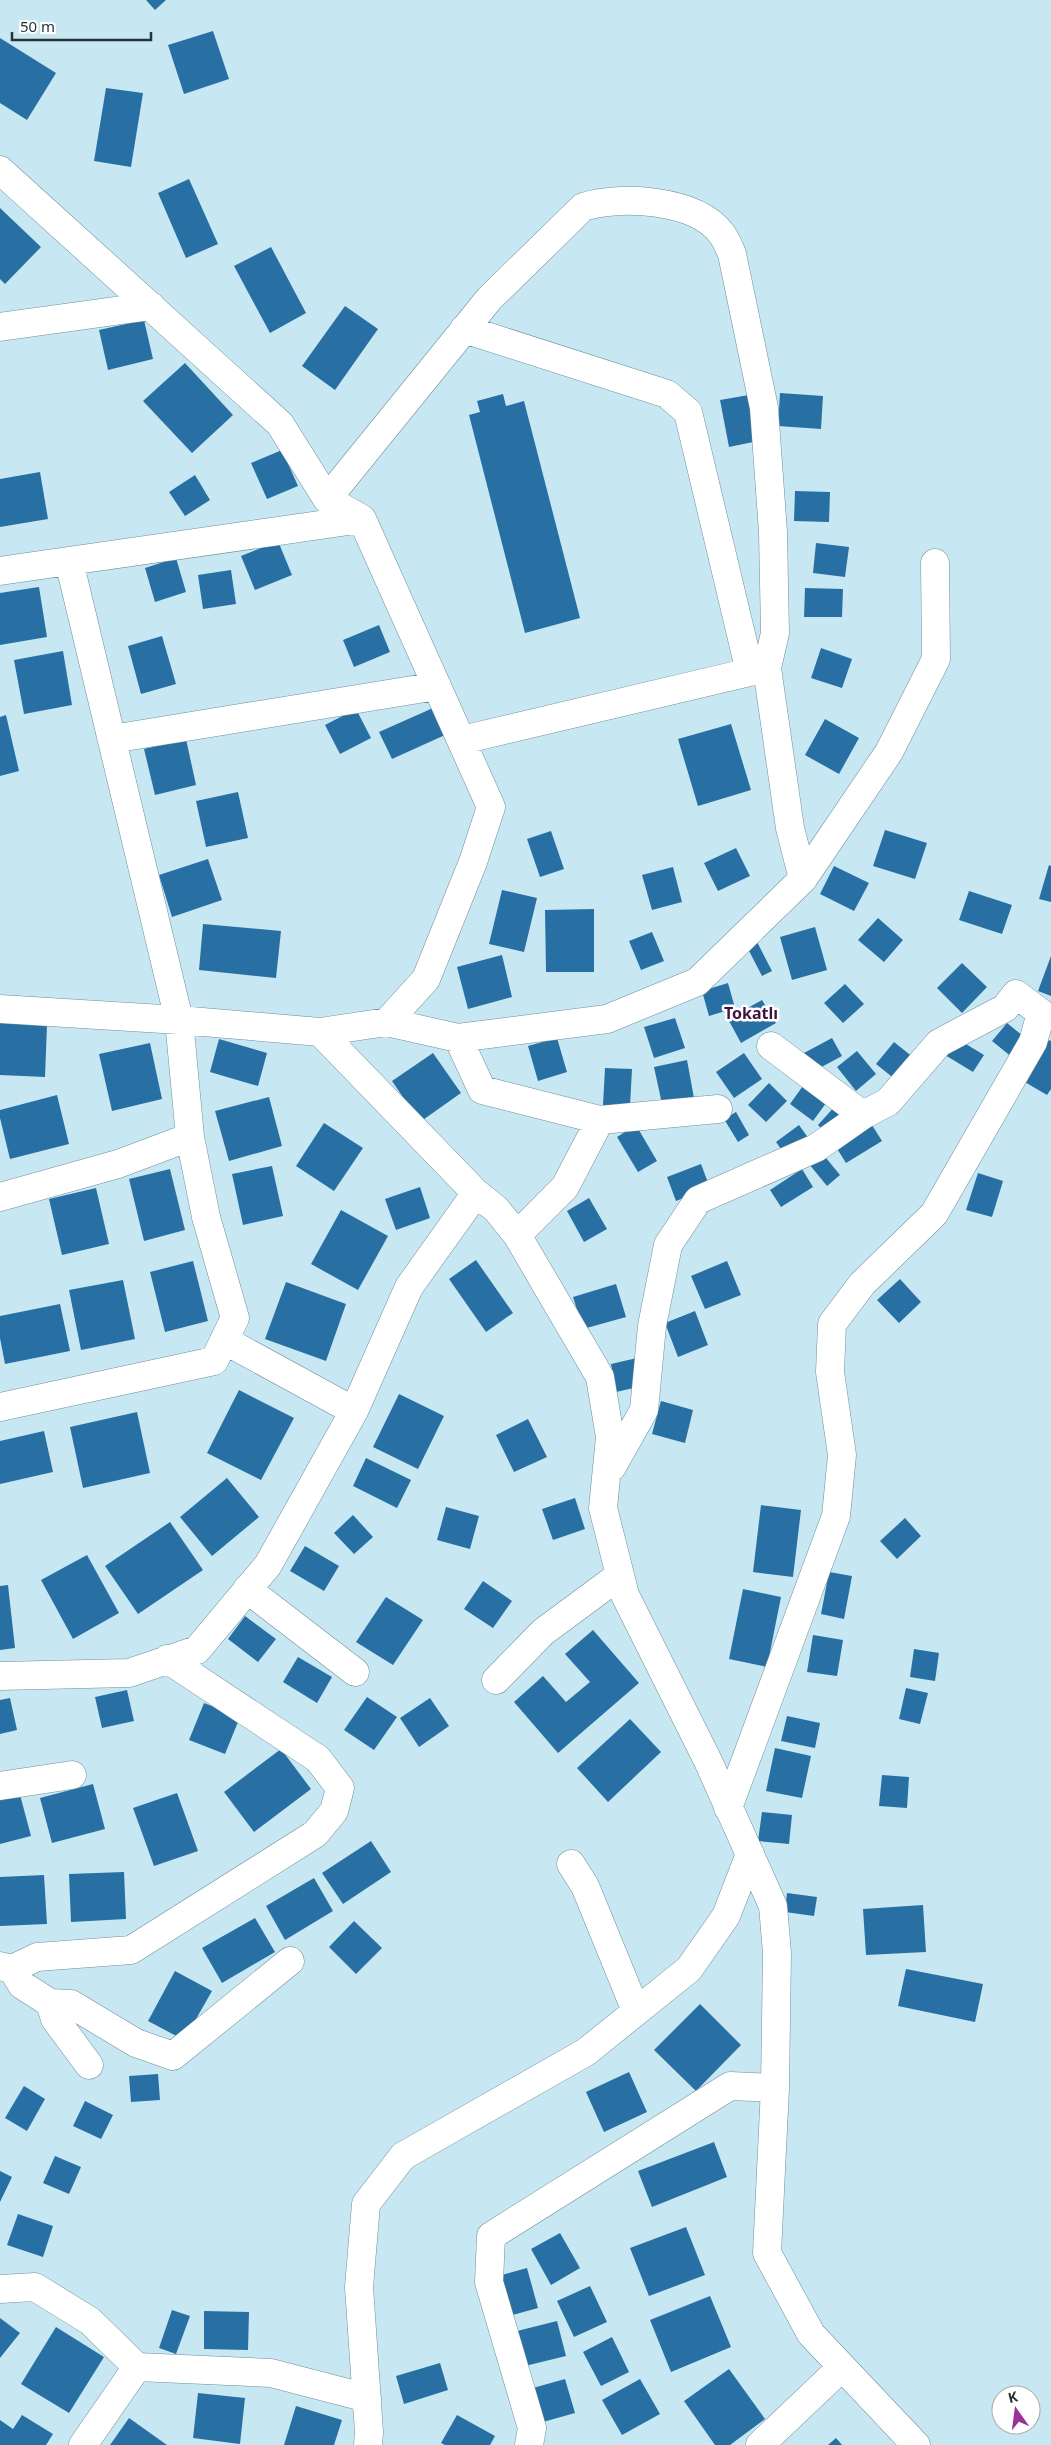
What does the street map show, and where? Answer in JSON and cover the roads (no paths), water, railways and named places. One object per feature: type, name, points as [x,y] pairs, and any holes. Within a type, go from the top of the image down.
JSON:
[{"type":"street","points":[[0,170],[280,424],[327,498],[362,519],[491,808],[473,862],[426,979],[387,1022]]},
{"type":"street","points":[[327,498],[489,299],[583,207],[600,202],[644,201],[683,209],[708,221],[721,233],[732,254],[764,408],[774,532],[775,633],[758,670]]},
{"type":"street","points":[[0,327],[151,306]]},
{"type":"street","points":[[464,330],[668,394],[688,412],[758,670],[790,828],[803,879]]},
{"type":"street","points":[[0,571],[362,519]]},
{"type":"street","points":[[0,1406],[214,1361],[235,1318],[206,1217],[190,1137],[179,1020],[69,561]]},
{"type":"street","points":[[0,1009],[179,1020],[320,1032],[387,1022],[458,1038],[607,1019],[697,982],[803,879],[889,752],[936,659],[935,562]]},
{"type":"street","points":[[462,740],[758,670]]},
{"type":"street","points":[[112,739],[437,686]]},
{"type":"street","points":[[606,1477],[644,1410],[652,1326],[668,1245],[698,1200],[816,1148],[863,1115],[888,1102],[939,1043],[1005,1008],[1016,994],[1041,1013],[1033,1042],[934,1214],[862,1284],[832,1324],[830,1372],[842,1455],[836,1516],[728,1808]]},
{"type":"street","points":[[320,1032],[476,1194],[496,1209],[517,1235],[600,1377],[610,1437],[603,1508],[624,1595],[708,1761],[773,1906],[777,1953],[775,2088],[767,2253],[811,2334],[916,2445]]},
{"type":"street","points":[[458,1038],[482,1090],[600,1120],[718,1109]]},
{"type":"street","points":[[770,1046],[863,1115]]},
{"type":"street","points":[[517,1235],[565,1187],[600,1120]]},
{"type":"street","points":[[0,1196],[118,1164],[190,1137]]},
{"type":"street","points":[[0,1676],[129,1673],[196,1650],[268,1565],[354,1411],[409,1287],[476,1194]]},
{"type":"street","points":[[224,1340],[354,1411]]},
{"type":"street","points":[[496,1680],[543,1632],[620,1575]]},
{"type":"street","points":[[247,1589],[354,1672]]},
{"type":"street","points":[[167,1660],[318,1759],[340,1788],[334,1810],[315,1834],[131,1950],[37,1957],[6,1967],[22,1985],[50,2003],[71,2004],[136,2043],[173,2056],[290,1961]]},
{"type":"street","points":[[0,1786],[72,1775]]},
{"type":"street","points":[[368,2445],[367,2398],[359,2287],[366,2204],[403,2156],[586,2052],[689,1969],[726,1916],[750,1854]]},
{"type":"street","points":[[571,1864],[585,1886],[636,2011]]},
{"type":"street","points":[[50,2003],[55,2019],[89,2065]]},
{"type":"street","points":[[529,2445],[532,2428],[489,2282],[491,2236],[730,2086],[775,2088]]},
{"type":"street","points":[[0,2289],[35,2287],[90,2321],[137,2367],[271,2373],[367,2398]]},
{"type":"street","points":[[83,2445],[137,2367]]},
{"type":"street","points":[[760,2445],[842,2367]]},
{"type":"district","name":"Tokatlı","points":[[751,1013]]}]
